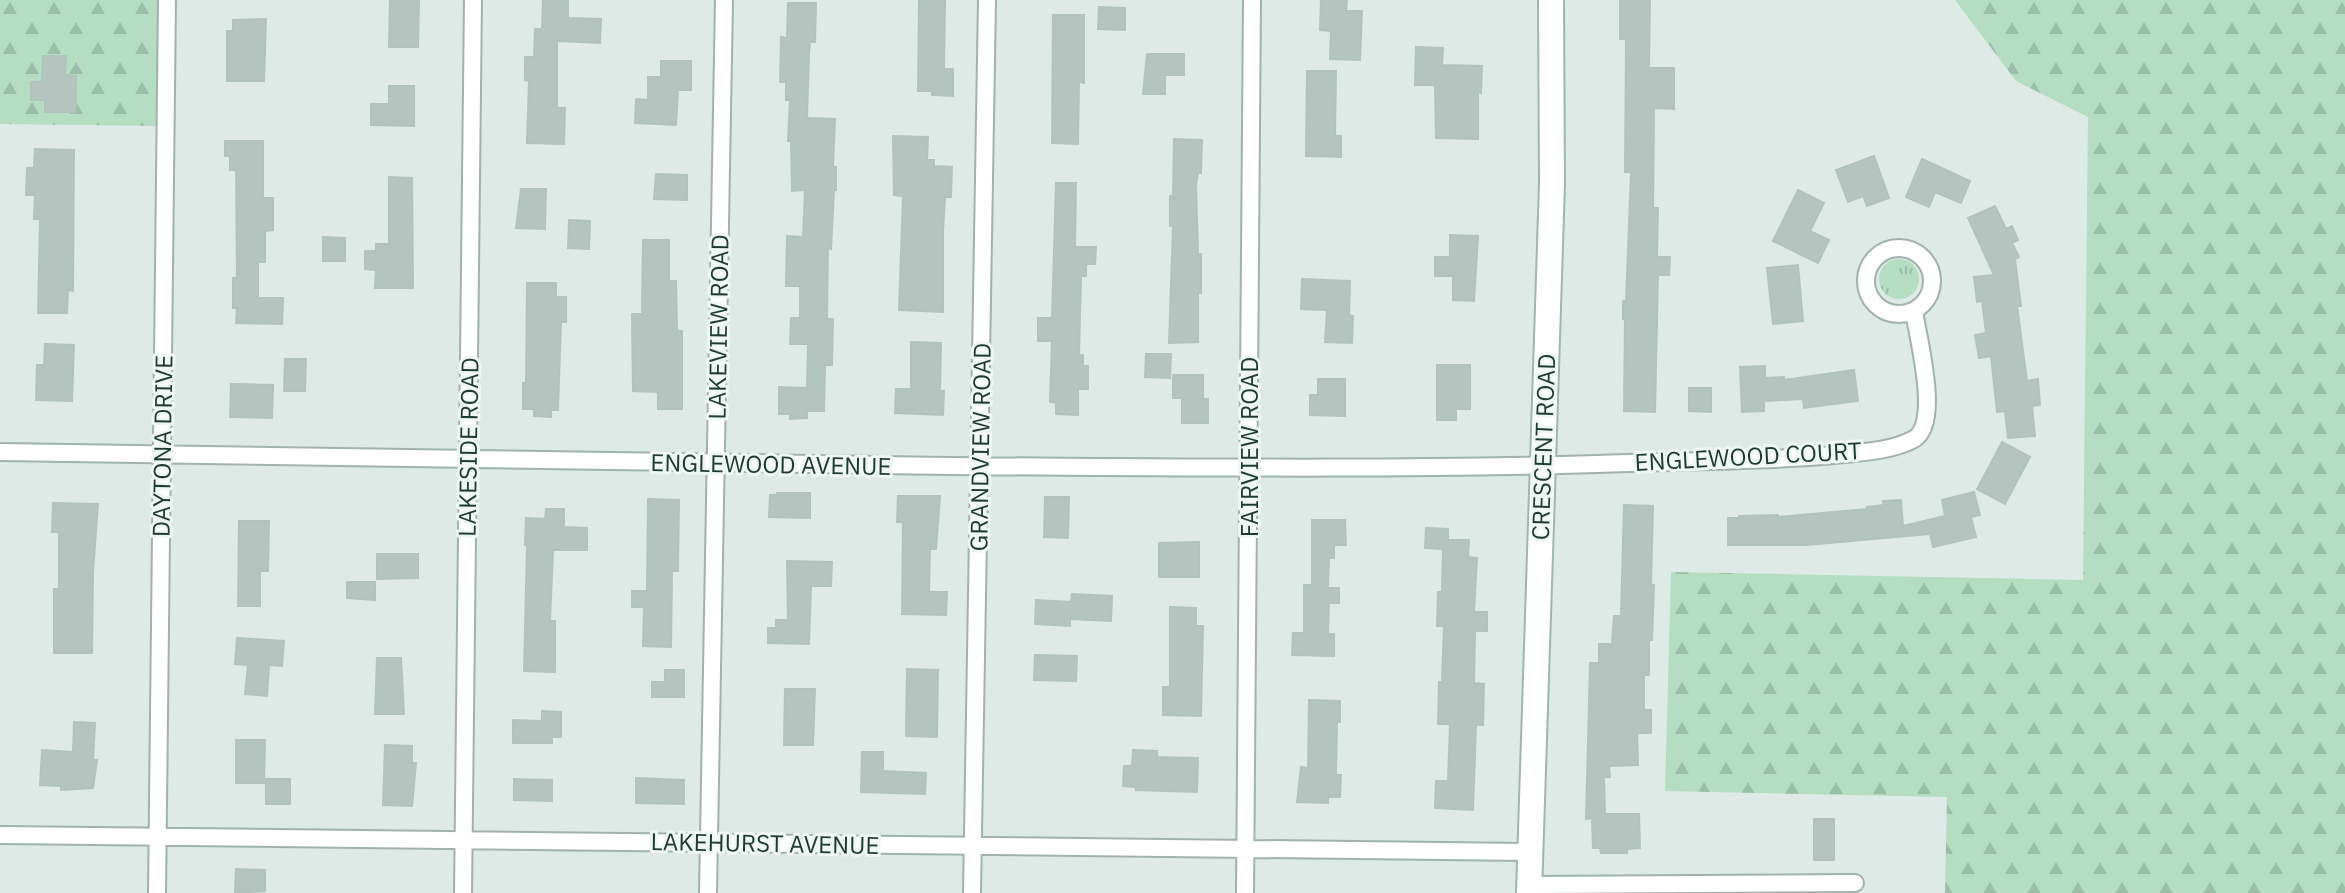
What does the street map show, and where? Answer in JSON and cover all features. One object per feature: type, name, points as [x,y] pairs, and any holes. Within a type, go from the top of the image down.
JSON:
[{"type":"street","name":"DAYTONA DRIVE","points":[[157,893],[167,0]]},
{"type":"street","name":"LAKESIDE ROAD","points":[[463,893],[473,0]]},
{"type":"street","name":"LAKEVIEW ROAD","points":[[708,893],[724,0]]},
{"type":"street","name":"GRANDVIEW ROAD","points":[[972,893],[987,0]]},
{"type":"street","name":"FAIRVIEW ROAD","points":[[1245,893],[1252,0]]},
{"type":"street","name":"CRESCENT ROAD","points":[[1529,889],[1552,184],[1551,0]]},
{"type":"street","points":[[1907,248],[1925,259],[1930,268],[1932,288],[1923,306],[1914,311],[1893,314],[1874,304],[1868,295],[1866,274],[1877,255],[1886,250],[1907,248]]},
{"type":"street","name":"ENGLEWOOD COURT","points":[[1543,465],[1813,457],[1890,447],[1910,441],[1921,434],[1927,421],[1928,404],[1914,311]]},
{"type":"street","name":"ENGLEWOOD AVENUE","points":[[0,452],[716,464],[1249,468],[1543,465]]},
{"type":"street","name":"LAKEHURST AVENUE","points":[[0,835],[1530,852]]},
{"type":"street","points":[[1529,889],[1855,883]]},
{"type":"green space","points":[[0,0],[167,0],[166,126],[0,124]]},
{"type":"green space","points":[[1955,0],[2345,0],[2345,893],[1945,893],[1947,797],[1665,791],[1671,572],[2083,580],[2088,117],[2016,81]]},
{"type":"green space","points":[[1899,259],[1913,265],[1919,279],[1913,293],[1899,299],[1885,293],[1879,279],[1885,265]]},
{"type":"building","points":[[390,0],[419,0],[418,47],[389,47]]},
{"type":"building","points":[[543,0],[568,0],[568,18],[601,19],[600,43],[557,41],[557,108],[565,108],[564,144],[527,143],[529,81],[525,80],[525,57],[534,57],[535,29],[542,29]]},
{"type":"building","points":[[919,0],[945,0],[944,69],[953,69],[953,96],[918,91]]},
{"type":"building","points":[[1321,0],[1347,0],[1346,11],[1362,11],[1360,60],[1330,59],[1331,31],[1320,30]]},
{"type":"building","points":[[1620,0],[1650,0],[1649,68],[1674,68],[1674,109],[1654,108],[1653,208],[1658,208],[1657,257],[1670,257],[1669,275],[1658,275],[1655,412],[1624,411],[1623,301],[1626,301],[1631,172],[1625,172],[1626,39],[1620,39]]},
{"type":"building","points":[[788,3],[816,3],[815,42],[810,42],[809,54],[807,118],[835,119],[833,167],[836,167],[831,249],[828,248],[827,319],[833,319],[832,365],[825,365],[824,411],[807,411],[807,418],[790,419],[790,414],[779,414],[779,387],[807,388],[808,344],[790,344],[791,318],[800,318],[800,286],[786,286],[787,236],[803,237],[805,190],[792,191],[791,141],[788,141],[790,100],[786,100],[786,82],[780,82],[781,37],[787,38]]},
{"type":"building","points":[[1099,7],[1125,8],[1125,30],[1098,29]]},
{"type":"building","points":[[1053,15],[1084,15],[1084,83],[1079,82],[1078,144],[1052,143]]},
{"type":"building","points":[[266,19],[264,81],[227,81],[227,31],[233,31],[233,20]]},
{"type":"building","points":[[1416,47],[1443,48],[1442,65],[1482,66],[1481,93],[1478,92],[1478,139],[1436,138],[1435,85],[1415,85]]},
{"type":"building","points":[[1147,54],[1184,54],[1184,75],[1165,75],[1165,94],[1143,94]]},
{"type":"building","points":[[43,56],[66,56],[65,75],[76,76],[75,112],[45,112],[45,100],[31,100],[31,82],[42,82]]},
{"type":"building","points":[[661,61],[691,61],[691,90],[678,90],[676,125],[635,123],[636,99],[648,100],[648,77],[661,77]]},
{"type":"building","points":[[1307,71],[1336,71],[1335,136],[1341,136],[1341,157],[1306,156]]},
{"type":"building","points":[[389,86],[414,86],[414,126],[371,125],[371,104],[389,104]]},
{"type":"building","points":[[893,136],[928,137],[927,160],[934,160],[934,166],[952,167],[951,197],[945,197],[943,312],[899,310],[903,196],[894,195]]},
{"type":"building","points":[[1174,139],[1202,140],[1201,173],[1198,173],[1196,185],[1198,254],[1201,254],[1198,342],[1169,343],[1173,226],[1170,226],[1170,196],[1173,196]]},
{"type":"building","points":[[225,141],[263,141],[263,198],[273,198],[273,230],[265,231],[265,262],[258,262],[258,298],[283,298],[282,324],[236,323],[233,278],[237,278],[236,170],[230,170],[230,156],[225,156]]},
{"type":"building","points":[[35,149],[74,150],[73,291],[68,290],[67,313],[38,313],[40,219],[34,219],[35,195],[26,195],[27,168],[34,168]]},
{"type":"building","points":[[1874,156],[1889,198],[1867,206],[1863,196],[1848,202],[1836,170]]},
{"type":"building","points":[[1922,159],[1970,181],[1961,203],[1935,192],[1929,207],[1906,197]]},
{"type":"building","points":[[656,174],[687,175],[687,200],[654,199]]},
{"type":"building","points":[[389,177],[412,178],[413,288],[375,288],[376,270],[365,269],[365,251],[376,251],[376,244],[389,244]]},
{"type":"building","points":[[1056,183],[1076,183],[1075,247],[1096,247],[1095,264],[1086,264],[1086,276],[1081,276],[1079,355],[1083,355],[1083,366],[1088,366],[1088,389],[1078,389],[1078,415],[1056,414],[1056,403],[1050,402],[1052,341],[1038,341],[1038,318],[1052,318]]},
{"type":"building","points":[[521,189],[546,189],[545,229],[516,228]]},
{"type":"building","points":[[1798,190],[1824,203],[1810,231],[1829,240],[1818,263],[1773,241]]},
{"type":"building","points":[[1995,206],[2006,229],[2012,226],[2018,240],[2012,243],[2019,257],[2015,259],[2021,306],[2017,306],[2027,381],[2038,379],[2040,405],[2032,406],[2035,436],[2008,438],[2005,411],[1997,412],[1991,356],[1979,358],[1975,335],[1986,333],[1982,301],[1977,302],[1974,277],[1994,275],[1968,218]]},
{"type":"building","points":[[569,220],[590,221],[589,249],[568,248]]},
{"type":"building","points":[[1450,235],[1478,236],[1474,301],[1453,300],[1453,276],[1435,276],[1435,257],[1450,257]]},
{"type":"building","points":[[323,237],[345,238],[345,261],[323,261]]},
{"type":"building","points":[[643,240],[669,240],[669,281],[676,281],[677,331],[682,331],[682,409],[658,409],[658,392],[633,391],[632,314],[642,314]]},
{"type":"building","points":[[1798,265],[1803,321],[1773,324],[1767,268]]},
{"type":"building","points":[[1302,279],[1350,281],[1352,343],[1325,342],[1327,310],[1301,309]]},
{"type":"building","points":[[527,283],[556,283],[556,297],[566,297],[566,322],[561,322],[558,410],[551,410],[551,417],[534,416],[534,409],[523,409]]},
{"type":"building","points":[[911,342],[941,343],[943,415],[895,413],[896,389],[911,389]]},
{"type":"building","points":[[45,344],[74,345],[72,401],[36,400],[37,365],[44,365]]},
{"type":"building","points":[[1146,354],[1171,354],[1170,378],[1145,377]]},
{"type":"building","points":[[285,359],[306,359],[305,391],[284,391]]},
{"type":"building","points":[[1437,365],[1470,365],[1470,409],[1456,409],[1456,420],[1437,420]]},
{"type":"building","points":[[1765,366],[1765,378],[1784,377],[1784,380],[1854,370],[1858,401],[1804,408],[1803,399],[1764,401],[1764,411],[1742,412],[1740,367]]},
{"type":"building","points":[[1173,375],[1203,375],[1203,399],[1208,399],[1208,423],[1182,423],[1182,398],[1173,398]]},
{"type":"building","points":[[1318,379],[1345,379],[1345,416],[1310,415],[1310,395],[1318,395]]},
{"type":"building","points":[[231,384],[273,385],[272,418],[230,417]]},
{"type":"building","points":[[1689,388],[1711,388],[1711,412],[1689,411]]},
{"type":"building","points":[[2002,442],[2030,457],[2005,504],[1977,489]]},
{"type":"building","points":[[1974,492],[1980,515],[1971,517],[1976,537],[1933,547],[1930,534],[1806,545],[1728,545],[1728,518],[1867,509],[1884,505],[1883,501],[1901,500],[1903,526],[1945,516],[1942,500]]},
{"type":"building","points":[[810,493],[810,518],[769,517],[770,495]]},
{"type":"building","points":[[898,496],[940,496],[936,549],[930,549],[929,592],[947,592],[946,615],[902,614],[903,522],[897,522]]},
{"type":"building","points":[[1045,497],[1069,497],[1068,538],[1044,537]]},
{"type":"building","points":[[648,499],[679,500],[678,571],[672,571],[671,647],[643,646],[644,607],[632,607],[632,591],[647,591]]},
{"type":"building","points":[[53,503],[98,504],[92,653],[54,653],[54,589],[59,589],[59,532],[52,532]]},
{"type":"building","points":[[1624,505],[1653,506],[1652,640],[1649,640],[1649,675],[1644,675],[1644,710],[1651,710],[1651,733],[1637,733],[1638,765],[1609,766],[1610,777],[1604,777],[1605,814],[1639,814],[1640,848],[1627,849],[1627,853],[1601,853],[1600,848],[1593,848],[1592,818],[1586,819],[1590,663],[1599,663],[1599,644],[1612,644],[1614,616],[1621,616]]},
{"type":"building","points":[[546,509],[564,509],[564,527],[587,528],[587,550],[553,550],[550,621],[555,621],[555,672],[524,671],[526,518],[545,519]]},
{"type":"building","points":[[1312,520],[1345,520],[1346,545],[1334,545],[1334,558],[1329,558],[1328,588],[1339,588],[1339,603],[1329,603],[1328,634],[1334,634],[1334,656],[1292,655],[1293,633],[1304,633],[1304,585],[1312,585]]},
{"type":"building","points":[[239,521],[269,521],[268,571],[260,571],[260,606],[238,606]]},
{"type":"building","points":[[1426,528],[1448,529],[1448,540],[1469,540],[1468,557],[1477,558],[1474,612],[1487,612],[1487,631],[1475,631],[1474,683],[1484,684],[1483,725],[1476,725],[1473,810],[1435,808],[1436,781],[1448,781],[1450,724],[1438,724],[1444,626],[1437,626],[1443,549],[1425,548]]},
{"type":"building","points":[[1199,542],[1199,577],[1159,577],[1159,543]]},
{"type":"building","points":[[377,554],[418,554],[418,578],[377,579]]},
{"type":"building","points":[[787,561],[832,562],[831,586],[811,586],[809,644],[768,643],[768,628],[776,628],[776,620],[788,620]]},
{"type":"building","points":[[347,582],[375,582],[375,600],[347,598]]},
{"type":"building","points":[[1072,594],[1112,596],[1111,621],[1070,619],[1070,626],[1035,624],[1036,600],[1071,602]]},
{"type":"building","points":[[1170,607],[1196,608],[1196,626],[1203,626],[1201,716],[1163,715],[1163,687],[1170,687]]},
{"type":"building","points":[[237,638],[284,641],[282,666],[269,665],[267,696],[245,694],[248,665],[235,664]]},
{"type":"building","points":[[1035,655],[1077,656],[1076,681],[1034,680]]},
{"type":"building","points":[[377,658],[401,658],[404,714],[375,714]]},
{"type":"building","points":[[907,669],[938,670],[937,737],[906,736]]},
{"type":"building","points":[[665,670],[684,670],[684,697],[652,697],[652,682],[665,682]]},
{"type":"building","points":[[785,689],[815,689],[813,745],[784,745]]},
{"type":"building","points":[[1309,700],[1340,701],[1336,775],[1341,775],[1340,797],[1328,797],[1328,803],[1297,802],[1301,767],[1308,768]]},
{"type":"building","points":[[542,711],[561,712],[561,737],[552,737],[552,743],[513,743],[513,720],[542,721]]},
{"type":"building","points":[[74,722],[95,723],[93,760],[97,760],[93,788],[61,790],[61,786],[40,785],[42,750],[73,752]]},
{"type":"building","points":[[236,740],[265,740],[264,783],[236,783]]},
{"type":"building","points":[[385,745],[412,746],[412,763],[416,763],[412,806],[383,805]]},
{"type":"building","points":[[1133,750],[1157,751],[1157,757],[1198,758],[1197,792],[1136,790],[1136,787],[1123,786],[1124,766],[1132,766]]},
{"type":"building","points":[[862,752],[883,752],[883,771],[926,773],[925,794],[861,792]]},
{"type":"building","points":[[636,778],[684,780],[684,804],[636,803]]},
{"type":"building","points":[[266,779],[290,779],[290,804],[266,804]]},
{"type":"building","points":[[514,779],[552,780],[552,801],[514,800]]},
{"type":"building","points":[[1814,819],[1834,819],[1834,860],[1814,860]]},
{"type":"building","points":[[236,869],[265,870],[265,891],[235,893]]}]
